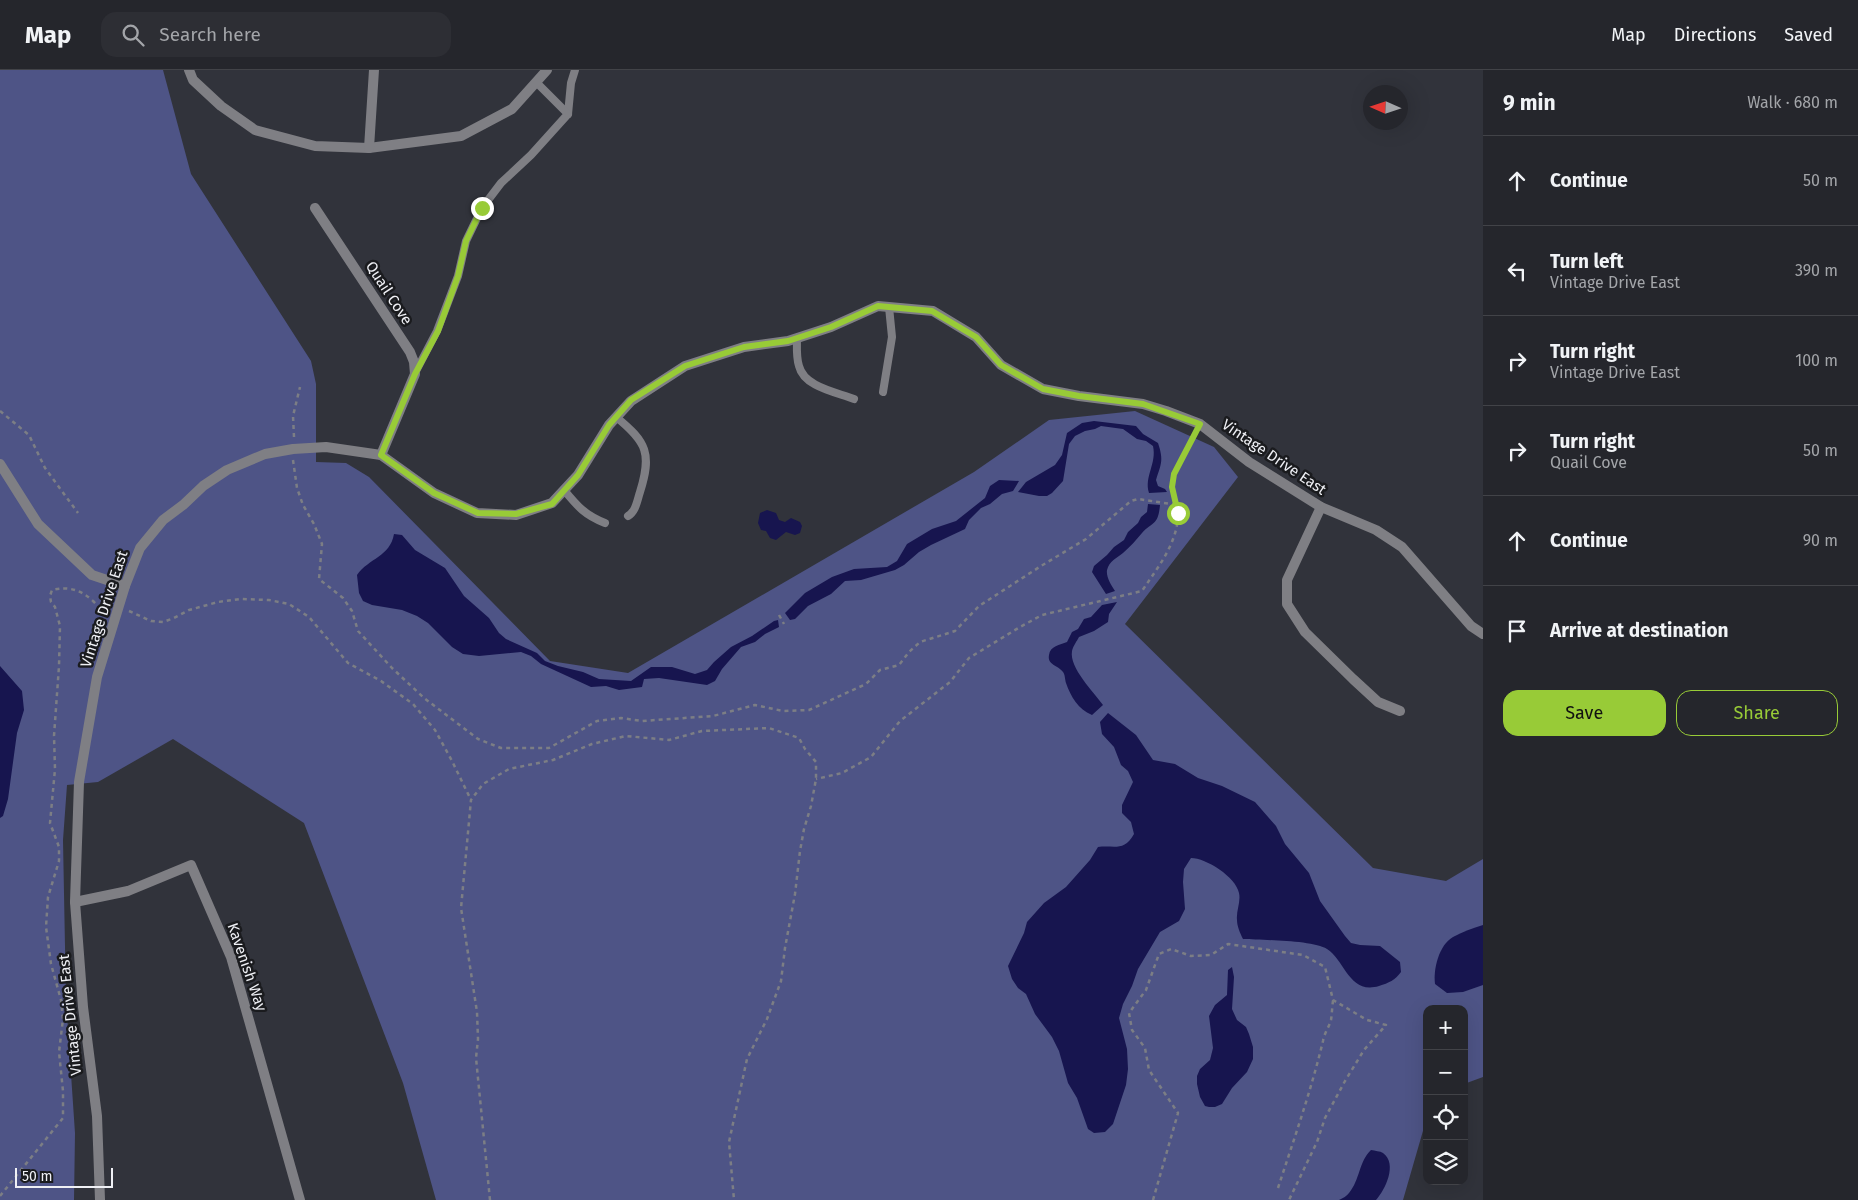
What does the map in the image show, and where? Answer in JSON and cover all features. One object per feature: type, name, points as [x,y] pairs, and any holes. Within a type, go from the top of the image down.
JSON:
[{"type":"street","points":[[189,70],[194,80],[221,106],[255,130],[315,146],[369,148],[461,136],[512,109],[547,70]]},
{"type":"street","points":[[369,148],[374,70]]},
{"type":"street","name":"Quail Cove","points":[[315,208],[410,352],[414,362],[415,374]]},
{"type":"street","name":"Vintage Drive East","points":[[100,1200],[97,1116],[83,1007],[75,902],[79,782],[97,677],[124,586],[140,548],[163,520],[203,486],[227,470],[265,454],[294,449],[326,447],[381,455],[434,493],[478,513],[516,514],[552,504],[578,475],[609,425],[631,400],[685,366],[744,347],[788,341],[831,327],[878,306],[932,311],[976,337],[1001,365],[1043,389],[1079,396],[1143,404],[1200,424],[1249,462],[1322,507],[1376,530],[1402,547],[1471,626],[1483,634]]},
{"type":"street","points":[[381,455],[415,374]]},
{"type":"street","points":[[0,464],[38,524],[92,575],[124,586]]},
{"type":"street","points":[[1322,507],[1287,580],[1287,604],[1305,632],[1353,679],[1378,702],[1400,711]]},
{"type":"street","name":"Kavenish Way","points":[[75,902],[128,891],[192,865],[231,958],[300,1200]]},
{"type":"lane","points":[[415,374],[438,331],[458,276],[466,241],[482,208],[501,183],[531,155],[568,114],[571,84],[575,70]]},
{"type":"lane","points":[[537,83],[568,114]]},
{"type":"lane","points":[[883,392],[892,337],[888,307]]},
{"type":"lane","points":[[797,338],[798,365],[806,378],[854,399]]},
{"type":"lane","points":[[616,417],[638,437],[646,456],[646,468],[636,506],[628,516]]},
{"type":"lane","points":[[564,490],[588,516],[605,523]]},
{"type":"path","points":[[300,387],[293,416],[294,449],[292,463],[303,505],[314,524],[322,544],[319,579],[343,598],[352,611],[358,631],[424,698],[478,739],[501,748],[549,748],[597,720],[621,718],[642,721],[713,716],[755,705],[783,710],[809,710],[866,684],[880,670],[899,665],[920,642],[955,631],[980,606],[1086,539],[1131,501],[1142,500],[1178,505]]},
{"type":"path","points":[[0,411],[29,435],[45,468],[78,513]]},
{"type":"path","points":[[816,779],[842,773],[871,757],[900,721],[950,682],[969,658],[1042,615],[1142,592],[1174,540],[1178,505],[1172,487],[1174,474],[1200,424]]},
{"type":"path","points":[[0,1196],[63,1118],[63,1091],[59,1052],[63,1019],[62,1000],[51,964],[46,927],[48,897],[59,861],[58,847],[50,822],[55,769],[54,736],[60,626],[50,596],[52,590],[62,588],[78,590],[100,609],[132,611],[151,621],[163,622],[188,610],[218,602],[241,599],[269,600],[289,604],[309,616],[348,663],[381,681],[413,704],[435,730],[471,800],[461,908],[477,1012],[478,1039],[476,1058],[490,1200]]},
{"type":"path","points":[[779,615],[784,624]]},
{"type":"path","points":[[471,800],[483,784],[509,769],[553,760],[592,744],[626,736],[669,740],[702,731],[768,728],[799,738],[816,762],[816,779],[800,851],[795,894],[784,948],[781,981],[767,1018],[747,1059],[729,1142],[734,1200]]},
{"type":"path","points":[[1153,1200],[1178,1114],[1149,1070],[1145,1048],[1132,1030],[1129,1013],[1146,990],[1158,954],[1172,949],[1191,956],[1211,955],[1228,944],[1303,955],[1325,968],[1333,1000],[1331,1020],[1323,1039],[1319,1060],[1310,1084],[1304,1110],[1291,1144],[1278,1188]]},
{"type":"path","points":[[1289,1200],[1305,1169],[1329,1111],[1364,1050],[1386,1025],[1367,1020],[1333,1000]]},
{"type":"shaded area","points":[[0,70],[163,70],[191,174],[311,361],[316,384],[316,462],[346,463],[369,477],[550,661],[628,673],[974,472],[1049,420],[1135,411],[1214,447],[1238,477],[1125,624],[1373,868],[1446,881],[1483,859],[1483,1077],[1468,1083],[1468,1005],[1423,1005],[1423,1131],[1403,1200],[436,1200],[403,1083],[304,823],[173,739],[98,782],[67,785],[63,840],[66,1000],[75,1133],[74,1200],[0,1200]]},
{"type":"shaded area","points":[[1094,421],[1136,426],[1143,434],[1158,443],[1161,462],[1156,480],[1158,486],[1167,492],[1149,493],[1148,481],[1154,452],[1153,446],[1146,441],[1137,439],[1123,429],[1101,426],[1075,436],[1069,444],[1063,481],[1052,493],[1047,496],[1039,496],[1018,492],[1026,482],[1055,465],[1062,455],[1067,433],[1082,423]]},
{"type":"shaded area","points":[[999,480],[1019,481],[1013,491],[1002,494],[990,504],[981,508],[969,520],[965,529],[919,552],[895,570],[861,580],[845,581],[831,594],[808,606],[795,619],[790,620],[785,613],[805,593],[832,577],[854,569],[887,567],[897,561],[907,544],[932,529],[956,521],[985,498],[990,486]]},
{"type":"shaded area","points":[[1148,504],[1160,505],[1158,517],[1126,551],[1110,564],[1107,575],[1115,591],[1106,594],[1092,572],[1094,566],[1124,540],[1128,532],[1147,512]]},
{"type":"shaded area","points":[[767,510],[776,513],[779,520],[785,522],[791,518],[800,522],[802,526],[800,533],[795,535],[786,532],[776,540],[770,538],[766,531],[761,530],[758,523],[760,513]]},
{"type":"shaded area","points":[[394,534],[402,535],[415,550],[445,568],[464,596],[489,618],[499,633],[506,639],[537,653],[545,661],[583,672],[599,679],[631,681],[651,667],[672,667],[695,674],[707,670],[731,647],[774,621],[778,620],[779,627],[755,642],[741,647],[722,669],[715,681],[707,685],[659,678],[644,679],[642,687],[619,690],[606,686],[591,687],[541,664],[531,656],[521,652],[479,656],[463,654],[452,647],[428,623],[417,616],[402,610],[372,605],[363,601],[359,593],[357,575],[384,553],[392,542]]},
{"type":"shaded area","points":[[1117,602],[1109,614],[1108,622],[1094,631],[1079,637],[1072,651],[1074,665],[1078,672],[1103,705],[1092,715],[1083,709],[1073,698],[1066,683],[1064,673],[1051,663],[1049,655],[1053,648],[1067,642],[1072,632],[1078,629],[1084,619],[1091,617],[1102,605]]},
{"type":"shaded area","points":[[0,666],[22,691],[24,710],[17,733],[8,799],[3,816],[0,818]]},
{"type":"shaded area","points":[[1108,713],[1136,735],[1153,760],[1175,764],[1198,778],[1222,786],[1255,802],[1276,826],[1285,844],[1309,873],[1320,901],[1351,943],[1380,946],[1400,962],[1401,972],[1389,982],[1379,986],[1361,986],[1348,975],[1333,954],[1320,946],[1286,941],[1243,939],[1237,922],[1239,893],[1237,887],[1220,869],[1204,861],[1191,858],[1184,869],[1185,909],[1179,921],[1160,932],[1138,969],[1123,1004],[1119,1018],[1127,1049],[1128,1069],[1126,1085],[1113,1124],[1105,1132],[1094,1133],[1088,1129],[1077,1098],[1068,1083],[1059,1051],[1052,1037],[1035,1014],[1026,994],[1018,988],[1012,979],[1008,966],[1024,933],[1027,922],[1044,903],[1066,887],[1090,860],[1098,847],[1123,845],[1134,834],[1131,822],[1122,813],[1122,805],[1133,782],[1128,771],[1121,765],[1114,747],[1102,734],[1100,722]]},
{"type":"shaded area","points":[[1483,925],[1483,985],[1463,992],[1447,993],[1435,984],[1436,965],[1441,951],[1453,937]]},
{"type":"shaded area","points":[[1232,967],[1234,977],[1232,1009],[1237,1020],[1246,1027],[1249,1034],[1253,1047],[1253,1059],[1247,1072],[1232,1088],[1222,1104],[1209,1107],[1205,1106],[1200,1097],[1197,1076],[1200,1069],[1210,1060],[1213,1048],[1209,1016],[1215,1005],[1227,995],[1228,970]]},
{"type":"shaded area","points":[[1371,1150],[1383,1153],[1390,1164],[1386,1184],[1380,1196],[1376,1200],[1339,1200],[1353,1188],[1364,1160]]},
{"type":"route","points":[[482,208],[466,241],[458,276],[438,331],[415,374],[381,455],[434,493],[478,513],[516,514],[552,504],[578,475],[609,425],[631,400],[685,366],[744,347],[788,341],[831,327],[878,306],[932,311],[976,337],[1001,365],[1043,389],[1079,396],[1143,404],[1200,424],[1174,474],[1172,487],[1178,505],[1178,513]]}]
